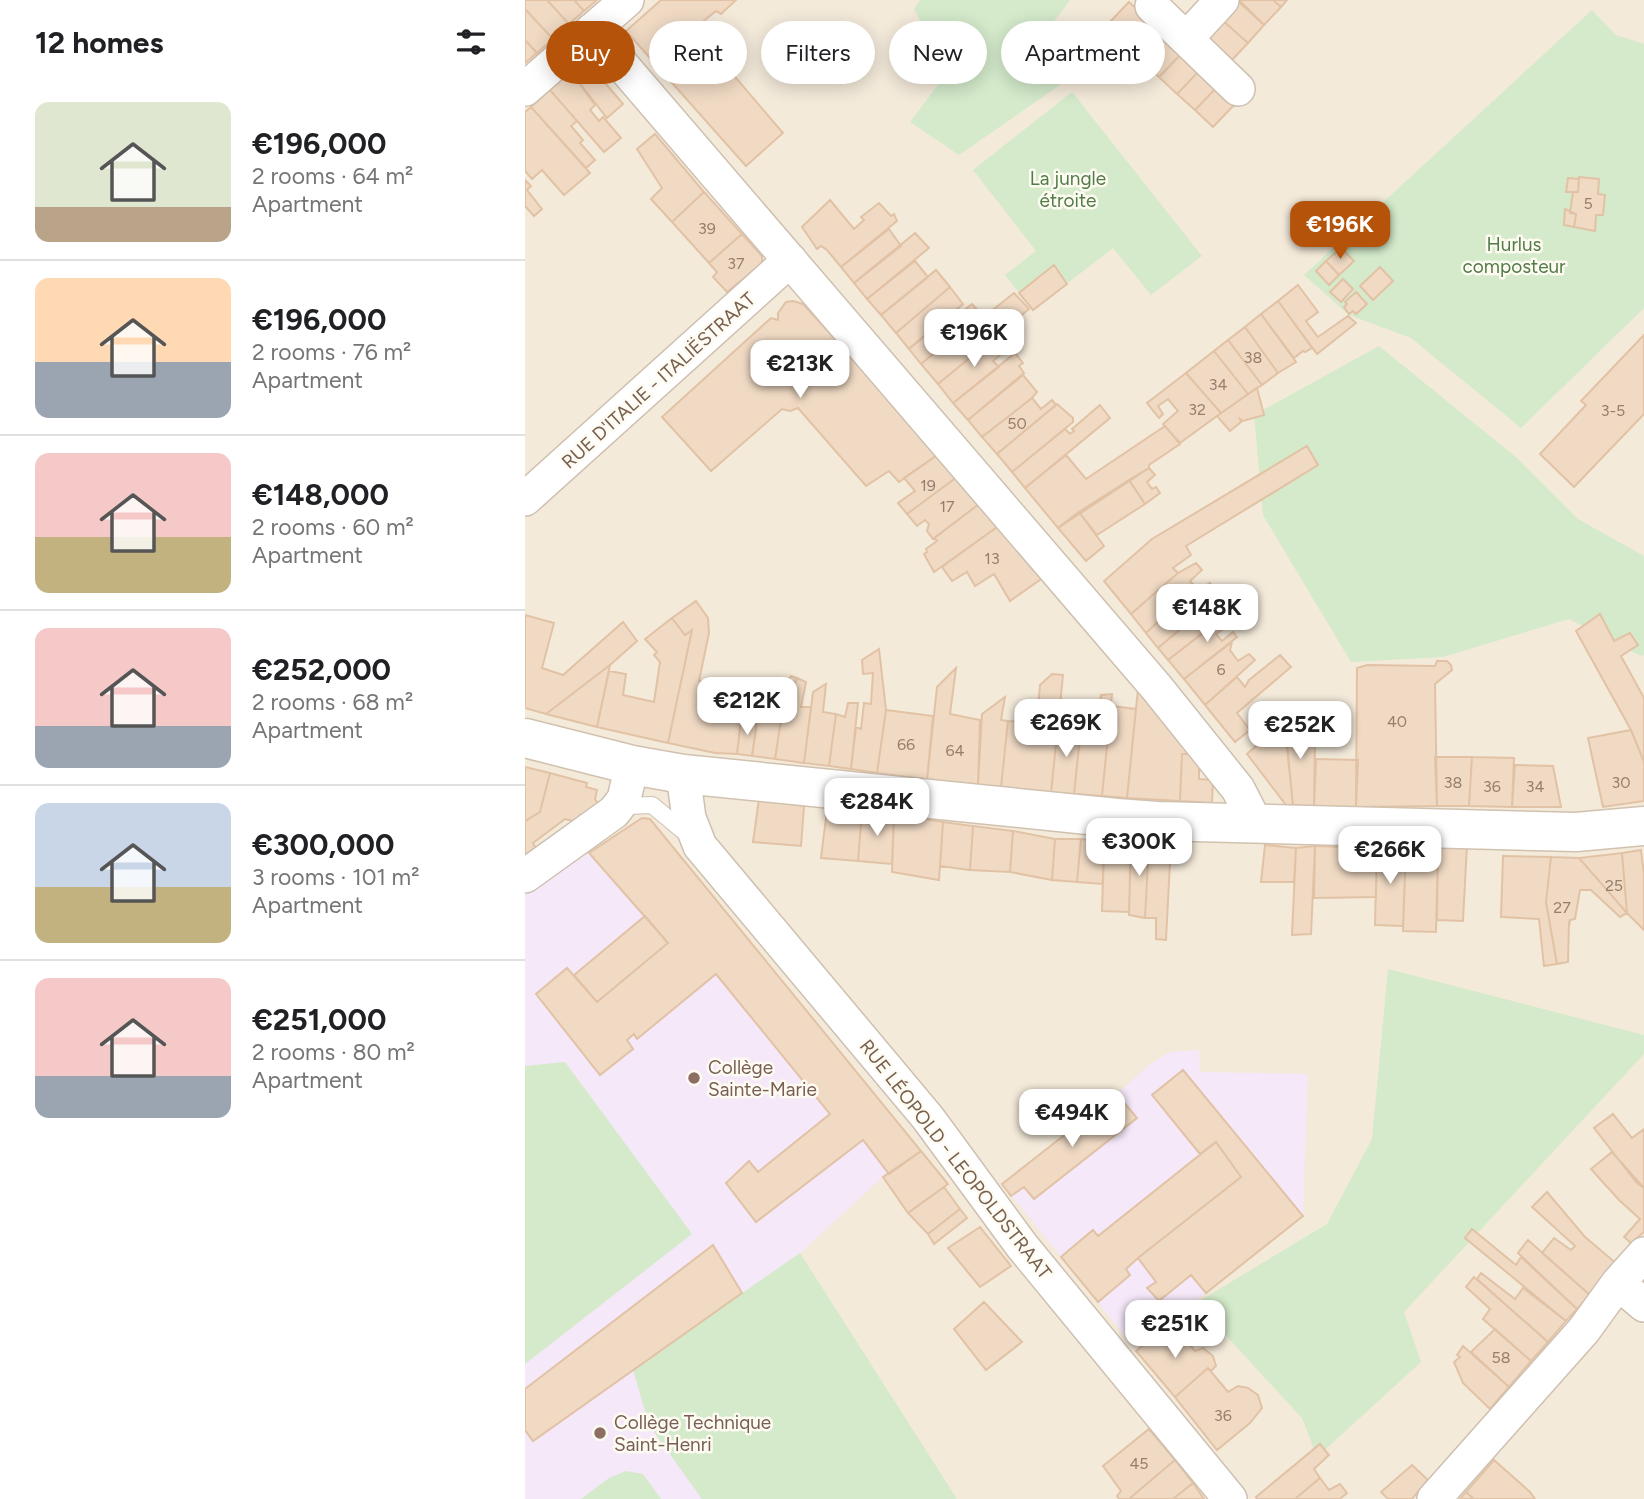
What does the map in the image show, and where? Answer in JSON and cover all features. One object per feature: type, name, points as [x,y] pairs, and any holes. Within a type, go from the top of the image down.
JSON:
[{"type":"street","points":[[602,21],[627,0]]},
{"type":"street","points":[[1186,39],[1222,0]]},
{"type":"street","points":[[1152,6],[1238,89]]},
{"type":"street","points":[[525,89],[546,71]]},
{"type":"street","points":[[635,80],[1157,688],[1238,789],[1256,824]]},
{"type":"street","name":"RUE D'ITALIE - ITALIËSTRAAT","points":[[525,499],[790,261]]},
{"type":"street","points":[[525,737],[632,765],[683,774],[1080,815],[1157,821],[1576,831],[1644,826]]},
{"type":"street","points":[[525,876],[614,812],[624,799],[632,765]]},
{"type":"street","name":"RUE LÉOPOLD - LEOPOLDSTRAAT","points":[[683,774],[689,818],[700,846],[928,1118],[1022,1246],[1230,1499]]},
{"type":"street","points":[[1434,1499],[1584,1330],[1618,1283],[1644,1254]]},
{"type":"street","points":[[1618,1283],[1644,1305]]},
{"type":"lane","points":[[614,812],[628,806],[652,805],[700,846]]},
{"type":"shaded area","points":[[525,0],[1644,0],[1644,1499],[525,1499]]},
{"type":"shaded area","name":"Collège Sainte-Marie","points":[[642,818],[650,819],[921,1151],[883,1177],[800,1253],[633,1369],[649,1425],[702,1499],[525,1499],[525,895]]},
{"type":"shaded area","points":[[1199,1050],[1200,1072],[1308,1074],[1303,1216],[1206,1293],[1133,1346],[1002,1184],[1117,1094],[1150,1064],[1170,1052]]},
{"type":"green space","points":[[920,0],[1070,0],[1054,21],[1001,21],[1001,84],[1062,84],[959,155],[910,122],[939,84],[987,84],[987,21],[920,21],[914,9]]},
{"type":"green space","name":"Hurlus composteur","points":[[1592,10],[1616,35],[1644,44],[1644,308],[1521,428],[1411,338],[1349,315],[1304,275]]},
{"type":"green space","name":"La jungle étroite","points":[[1072,92],[1202,256],[1151,295],[1113,248],[1033,310],[1005,275],[1036,251],[973,170]]},
{"type":"green space","points":[[1379,346],[1517,458],[1578,519],[1644,556],[1644,655],[1641,656],[1569,619],[1443,657],[1351,662],[1263,515],[1254,415]]},
{"type":"green space","points":[[1388,969],[1644,1035],[1644,1054],[1404,1312],[1421,1362],[1317,1457],[1302,1418],[1196,1303],[1327,1224],[1372,1139]]},
{"type":"green space","points":[[565,1062],[692,1234],[525,1364],[525,1066]]},
{"type":"green space","points":[[800,1253],[957,1499],[702,1499],[649,1425],[633,1369]]},
{"type":"green space","points":[[626,1471],[643,1474],[661,1499],[581,1499],[609,1478]]},
{"type":"building","points":[[525,0],[547,0],[566,21],[546,21],[546,32],[525,9]]},
{"type":"building","points":[[547,0],[574,0],[584,11],[572,21],[566,21]]},
{"type":"building","points":[[574,0],[597,0],[584,11]]},
{"type":"building","points":[[661,0],[736,0],[721,14],[716,11],[704,21],[649,21],[649,57],[635,41],[635,23]]},
{"type":"building","points":[[1239,0],[1273,0],[1281,7],[1264,25]]},
{"type":"building","points":[[1273,0],[1287,0],[1281,7]]},
{"type":"building","points":[[1238,1],[1264,25],[1248,43],[1221,19]]},
{"type":"building","points":[[1129,2],[1147,19],[1145,21],[1111,21]]},
{"type":"building","points":[[525,9],[546,32],[546,45],[537,53],[525,40]]},
{"type":"building","points":[[1221,19],[1248,43],[1231,61],[1205,37]]},
{"type":"building","points":[[1165,35],[1183,52],[1165,71]]},
{"type":"building","points":[[525,40],[537,53],[525,63]]},
{"type":"building","points":[[1183,52],[1201,69],[1177,94],[1165,83],[1165,71]]},
{"type":"building","points":[[1201,69],[1219,85],[1195,110],[1177,94]]},
{"type":"building","points":[[557,84],[580,84],[595,105],[590,110],[599,121],[603,117],[621,138],[604,152],[550,90]]},
{"type":"building","points":[[580,84],[606,84],[623,104],[607,118]]},
{"type":"building","points":[[673,84],[741,84],[783,133],[746,166]]},
{"type":"building","points":[[1219,85],[1237,102],[1213,127],[1195,110]]},
{"type":"building","points":[[550,90],[577,121],[571,126],[583,140],[580,143],[595,160],[586,168],[531,107]]},
{"type":"building","points":[[531,107],[590,173],[564,195],[542,170],[532,179],[525,171],[525,112]]},
{"type":"building","points":[[655,134],[704,192],[672,222],[651,199],[662,188],[637,149]]},
{"type":"building","points":[[1579,177],[1599,179],[1598,194],[1605,195],[1603,215],[1596,215],[1595,231],[1574,227],[1576,214],[1570,213],[1573,192],[1578,192]]},
{"type":"building","points":[[1568,178],[1579,179],[1578,192],[1566,192]]},
{"type":"building","points":[[525,180],[531,186],[527,190],[542,209],[534,216],[525,206]]},
{"type":"building","points":[[704,192],[742,234],[709,263],[672,222]]},
{"type":"building","points":[[830,200],[854,229],[864,220],[861,217],[879,203],[891,216],[894,214],[897,221],[841,267],[827,250],[821,246],[817,249],[802,227]]},
{"type":"building","points":[[1565,209],[1576,214],[1574,227],[1564,225]]},
{"type":"building","points":[[889,229],[901,246],[854,283],[841,267]]},
{"type":"building","points":[[915,233],[929,248],[867,299],[854,283]]},
{"type":"building","points":[[742,234],[762,256],[762,264],[727,292],[713,277],[717,272],[709,263]]},
{"type":"building","points":[[1341,248],[1354,261],[1339,275],[1326,261]]},
{"type":"building","points":[[915,261],[928,277],[881,315],[867,299]]},
{"type":"building","points":[[1326,261],[1339,275],[1329,285],[1316,271]]},
{"type":"building","points":[[1054,265],[1067,284],[1033,310],[1019,293]]},
{"type":"building","points":[[1380,267],[1393,281],[1373,300],[1360,286]]},
{"type":"building","points":[[936,270],[950,287],[896,333],[881,315]]},
{"type":"building","points":[[1343,279],[1353,289],[1341,302],[1330,292]]},
{"type":"building","points":[[1298,285],[1318,312],[1306,321],[1318,337],[1348,316],[1356,323],[1317,354],[1278,301]]},
{"type":"building","points":[[950,287],[963,304],[909,349],[896,333]]},
{"type":"building","points":[[1356,292],[1367,304],[1356,314],[1353,311],[1349,314],[1344,307],[1347,304],[1345,302]]},
{"type":"building","points":[[1014,293],[1029,309],[938,384],[921,364]]},
{"type":"building","points":[[1278,301],[1312,348],[1294,358],[1261,314]]},
{"type":"building","points":[[786,302],[803,304],[940,453],[899,482],[889,471],[866,486],[798,408],[790,411],[782,409],[711,471],[662,417],[771,318],[778,320],[778,313]]},
{"type":"building","points":[[972,304],[981,314],[921,364],[909,349],[954,310],[959,314]]},
{"type":"building","points":[[1261,314],[1296,362],[1278,373],[1245,327]]},
{"type":"building","points":[[1245,327],[1278,373],[1262,385],[1228,340]]},
{"type":"building","points":[[1000,333],[1011,346],[993,361],[999,367],[953,403],[938,384]]},
{"type":"building","points":[[1644,335],[1644,414],[1574,487],[1540,454],[1586,405],[1581,401]]},
{"type":"building","points":[[1228,340],[1262,385],[1248,394],[1214,351]]},
{"type":"building","points":[[1214,351],[1248,394],[1221,413],[1186,373]]},
{"type":"building","points":[[1015,353],[1023,363],[1019,366],[1024,373],[968,420],[953,403]]},
{"type":"building","points":[[1186,373],[1221,413],[1180,443],[1163,424],[1178,411],[1168,399],[1158,406],[1163,414],[1159,418],[1147,403]]},
{"type":"building","points":[[1023,375],[1037,392],[982,437],[968,420]]},
{"type":"building","points":[[1257,388],[1264,415],[1243,421],[1240,419],[1241,422],[1230,431],[1217,416]]},
{"type":"building","points":[[1032,398],[1041,409],[1052,400],[1056,405],[997,454],[982,437]]},
{"type":"building","points":[[1057,404],[1073,418],[1073,422],[1012,472],[997,454]]},
{"type":"building","points":[[1100,405],[1110,418],[1025,488],[1012,472],[1065,429],[1070,434],[1074,431],[1072,429]]},
{"type":"building","points":[[1165,426],[1180,444],[1149,465],[1149,468],[1058,528],[1025,488],[1066,455],[1086,479]]},
{"type":"building","points":[[1307,446],[1318,465],[1186,546],[1191,555],[1173,568],[1178,573],[1131,614],[1104,581],[1152,539]]},
{"type":"building","points":[[940,453],[961,474],[907,514],[898,503],[915,491],[904,478]]},
{"type":"building","points":[[1149,468],[1155,475],[1147,482],[1152,489],[1156,487],[1160,493],[1145,504],[1129,480]]},
{"type":"building","points":[[961,474],[987,498],[933,539],[927,531],[929,524],[925,520],[917,526],[907,514]]},
{"type":"building","points":[[1129,480],[1145,504],[1097,535],[1079,512]]},
{"type":"building","points":[[987,498],[1004,522],[934,572],[924,554],[926,549],[937,541],[934,538]]},
{"type":"building","points":[[1079,512],[1104,546],[1086,561],[1058,528]]},
{"type":"building","points":[[1004,522],[1044,577],[1010,601],[994,574],[975,586],[967,572],[952,581],[942,567]]},
{"type":"building","points":[[1196,563],[1202,570],[1190,581],[1195,587],[1146,633],[1131,614],[1178,573]]},
{"type":"building","points":[[1210,583],[1220,596],[1158,648],[1146,633],[1195,587],[1198,590]]},
{"type":"building","points":[[1229,592],[1237,606],[1168,660],[1158,648],[1220,596]]},
{"type":"building","points":[[696,601],[708,618],[709,633],[699,681],[741,690],[744,696],[737,754],[715,753],[668,743],[692,630],[685,635],[672,618]]},
{"type":"building","points":[[1245,601],[1251,611],[1216,634],[1222,641],[1233,632],[1237,637],[1184,679],[1168,660]]},
{"type":"building","points":[[1600,614],[1614,641],[1630,633],[1638,645],[1621,656],[1644,698],[1644,762],[1631,730],[1576,631]]},
{"type":"building","points":[[525,615],[554,623],[542,668],[563,675],[623,622],[637,641],[546,714],[525,708]]},
{"type":"building","points":[[672,618],[685,635],[692,630],[668,743],[597,727],[609,671],[626,674],[623,695],[654,702],[660,662],[654,655],[657,652],[645,639]]},
{"type":"building","points":[[1232,642],[1230,650],[1238,661],[1249,654],[1255,660],[1205,705],[1184,679]]},
{"type":"building","points":[[879,649],[886,710],[877,773],[851,769],[856,727],[861,729],[864,703],[871,704],[873,673],[863,674],[862,660]]},
{"type":"building","points":[[1280,655],[1291,667],[1237,713],[1250,730],[1235,742],[1205,705],[1237,677],[1245,687],[1249,680]]},
{"type":"building","points":[[1437,661],[1447,661],[1452,670],[1435,684],[1437,806],[1356,807],[1357,668],[1367,665],[1435,666]]},
{"type":"building","points":[[610,665],[597,727],[546,714]]},
{"type":"building","points":[[956,668],[950,714],[980,720],[978,785],[927,780],[937,687]]},
{"type":"building","points":[[1052,674],[1063,675],[1051,793],[1001,787],[1008,721],[1037,722],[1040,685]]},
{"type":"building","points":[[791,676],[797,678],[783,707],[775,759],[752,756],[762,688],[767,681],[780,693]]},
{"type":"building","points":[[797,678],[806,682],[801,707],[811,707],[804,763],[775,759],[783,707]]},
{"type":"building","points":[[826,684],[823,712],[836,714],[829,766],[804,763],[813,692]]},
{"type":"building","points":[[1138,689],[1193,754],[1182,754],[1180,801],[1127,798]]},
{"type":"building","points":[[1112,694],[1102,796],[1074,794],[1082,719],[1098,721],[1101,695]]},
{"type":"building","points":[[1005,697],[1001,720],[1008,721],[1001,787],[978,785],[982,714]]},
{"type":"building","points":[[848,703],[858,703],[851,769],[829,766],[836,714],[845,717]]},
{"type":"building","points":[[1111,706],[1136,709],[1127,798],[1102,796]]},
{"type":"building","points":[[1289,708],[1294,711],[1301,734],[1315,736],[1314,807],[1293,805],[1283,710]]},
{"type":"building","points":[[886,710],[933,716],[927,780],[877,773]]},
{"type":"building","points":[[1284,713],[1293,805],[1286,805],[1247,754],[1271,733],[1269,716]]},
{"type":"building","points":[[741,719],[757,721],[752,756],[737,754]]},
{"type":"building","points":[[1058,724],[1081,725],[1074,794],[1051,793]]},
{"type":"building","points":[[1631,730],[1644,762],[1644,801],[1603,807],[1588,738]]},
{"type":"building","points":[[1182,754],[1193,754],[1199,761],[1199,779],[1213,780],[1212,803],[1180,801]]},
{"type":"building","points":[[1435,757],[1472,757],[1469,806],[1437,806]]},
{"type":"building","points":[[1472,757],[1514,758],[1512,807],[1469,806]]},
{"type":"building","points":[[1316,759],[1358,760],[1356,807],[1314,807]]},
{"type":"building","points":[[1515,765],[1553,766],[1561,807],[1512,807]]},
{"type":"building","points":[[525,767],[550,773],[540,812],[525,821]]},
{"type":"building","points":[[550,773],[587,783],[586,787],[597,790],[595,799],[599,805],[590,817],[580,815],[577,822],[565,819],[533,843],[539,854],[525,861],[525,821],[540,812]]},
{"type":"building","points":[[759,799],[804,806],[801,846],[753,842]]},
{"type":"building","points":[[827,810],[862,812],[858,861],[821,858]]},
{"type":"building","points":[[862,812],[894,814],[892,864],[858,861]]},
{"type":"building","points":[[894,814],[943,822],[939,880],[892,872]]},
{"type":"building","points":[[642,818],[650,819],[921,1151],[889,1174],[863,1140],[756,1222],[726,1183],[749,1161],[758,1172],[830,1114],[716,974],[637,1039],[634,1034],[627,1040],[633,1049],[600,1075],[536,994],[567,968],[597,1002],[668,943],[589,853]]},
{"type":"building","points":[[943,822],[973,826],[970,870],[940,866]]},
{"type":"building","points":[[973,826],[1013,831],[1010,872],[970,870]]},
{"type":"building","points":[[1013,831],[1055,839],[1052,880],[1010,872]]},
{"type":"building","points":[[1055,839],[1081,839],[1077,882],[1052,880]]},
{"type":"building","points":[[1081,839],[1104,842],[1103,884],[1077,882]]},
{"type":"building","points":[[1131,840],[1149,842],[1145,918],[1129,915]]},
{"type":"building","points":[[1131,840],[1129,912],[1102,911],[1104,842]]},
{"type":"building","points":[[1149,842],[1171,843],[1166,940],[1156,939],[1156,918],[1145,918]]},
{"type":"building","points":[[1265,845],[1296,848],[1294,882],[1261,882]]},
{"type":"building","points":[[1467,845],[1463,921],[1437,920],[1438,846]]},
{"type":"building","points":[[1315,846],[1377,848],[1376,897],[1314,898]]},
{"type":"building","points":[[1315,846],[1311,934],[1292,935],[1296,848]]},
{"type":"building","points":[[1406,846],[1438,846],[1436,932],[1403,931]]},
{"type":"building","points":[[1406,846],[1403,926],[1375,925],[1377,848]]},
{"type":"building","points":[[1641,850],[1644,930],[1627,913],[1622,853]]},
{"type":"building","points":[[1622,853],[1627,913],[1579,858]]},
{"type":"building","points":[[1503,856],[1551,857],[1546,902],[1557,964],[1544,966],[1539,919],[1501,917]]},
{"type":"building","points":[[1551,857],[1579,858],[1627,913],[1620,917],[1591,890],[1580,890],[1575,919],[1570,920],[1569,926],[1569,921],[1568,962],[1557,964],[1546,902]]},
{"type":"building","points":[[645,916],[668,943],[597,1002],[574,975]]},
{"type":"building","points":[[1183,1070],[1303,1216],[1206,1293],[1191,1275],[1159,1301],[1147,1288],[1156,1282],[1138,1258],[1241,1177],[1216,1142],[1200,1154],[1152,1095]]},
{"type":"building","points":[[1117,1094],[1137,1118],[1034,1199],[1024,1187],[1011,1196],[1002,1184]]},
{"type":"building","points":[[1613,1114],[1632,1138],[1644,1129],[1644,1188],[1637,1183],[1594,1128]]},
{"type":"building","points":[[1216,1142],[1241,1177],[1138,1258],[1126,1269],[1130,1275],[1098,1302],[1061,1257],[1093,1230],[1098,1236]]},
{"type":"building","points":[[921,1151],[948,1184],[908,1213],[883,1177]]},
{"type":"building","points":[[1612,1152],[1644,1188],[1644,1232],[1631,1243],[1624,1237],[1640,1219],[1591,1169]]},
{"type":"building","points":[[944,1187],[960,1209],[928,1234],[908,1213]]},
{"type":"building","points":[[1547,1192],[1585,1237],[1617,1264],[1590,1295],[1542,1253],[1554,1238],[1571,1250],[1575,1246],[1532,1207]]},
{"type":"building","points":[[960,1209],[967,1218],[934,1244],[928,1234]]},
{"type":"building","points":[[980,1227],[1011,1266],[980,1287],[948,1248]]},
{"type":"building","points":[[1472,1229],[1516,1265],[1521,1257],[1577,1309],[1566,1321],[1465,1238]]},
{"type":"building","points":[[1528,1240],[1590,1295],[1577,1309],[1518,1253]]},
{"type":"building","points":[[713,1245],[742,1293],[533,1441],[525,1430],[525,1389]]},
{"type":"building","points":[[1481,1273],[1515,1299],[1523,1288],[1566,1321],[1548,1342],[1477,1279]]},
{"type":"building","points":[[1474,1277],[1548,1342],[1531,1361],[1483,1319],[1490,1309],[1466,1287]]},
{"type":"building","points":[[984,1302],[1022,1342],[986,1370],[954,1329]]},
{"type":"building","points":[[1171,1323],[1195,1351],[1203,1348],[1213,1356],[1216,1366],[1211,1371],[1208,1368],[1175,1397],[1136,1351]]},
{"type":"building","points":[[1495,1329],[1531,1361],[1509,1387],[1471,1352]]},
{"type":"building","points":[[1463,1346],[1509,1387],[1490,1409],[1463,1383],[1454,1362],[1460,1357],[1457,1355]]},
{"type":"building","points":[[1208,1368],[1228,1392],[1238,1386],[1248,1388],[1258,1395],[1262,1408],[1250,1423],[1217,1450],[1175,1397]]},
{"type":"building","points":[[1149,1429],[1175,1460],[1129,1499],[1119,1499],[1117,1496],[1121,1491],[1103,1466]]},
{"type":"building","points":[[1320,1444],[1329,1455],[1314,1469],[1320,1478],[1295,1499],[1257,1499],[1256,1497]]},
{"type":"building","points":[[1175,1460],[1193,1483],[1173,1499],[1129,1499]]},
{"type":"building","points":[[1494,1460],[1535,1499],[1474,1499],[1466,1492]]},
{"type":"building","points":[[1412,1465],[1428,1480],[1412,1499],[1388,1499],[1381,1492]]},
{"type":"building","points":[[1320,1478],[1329,1490],[1340,1484],[1347,1493],[1340,1499],[1295,1499]]},
{"type":"building","points":[[1193,1483],[1204,1499],[1173,1499]]},
{"type":"building","points":[[1466,1492],[1474,1499],[1460,1499]]},
{"type":"place","name":"Collège Sainte-Marie","points":[[694,1078]]},
{"type":"place","name":"Collège Technique Saint-Henri","points":[[600,1433]]}]
